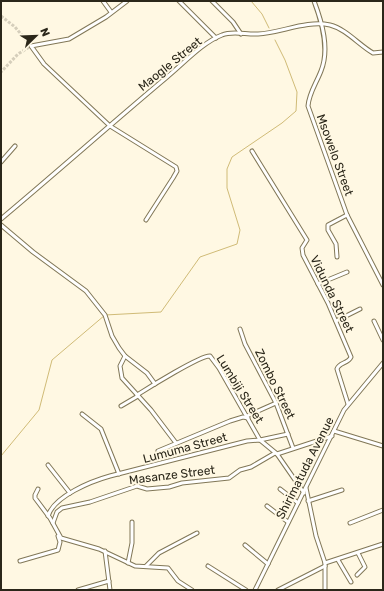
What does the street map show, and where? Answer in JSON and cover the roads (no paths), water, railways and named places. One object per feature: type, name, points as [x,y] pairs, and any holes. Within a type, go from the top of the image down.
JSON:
[{"type":"street","points":[[104,1],[111,12]]},
{"type":"street","points":[[127,1],[69,39],[31,46],[37,56],[54,75],[110,126],[158,154],[177,168],[173,178],[146,220]]},
{"type":"street","points":[[179,1],[216,38]]},
{"type":"street","points":[[212,1],[233,22],[240,34]]},
{"type":"street","name":"Msowelo Street","points":[[314,1],[322,24],[324,46],[321,71],[312,89],[308,106],[347,215],[383,285]]},
{"type":"street","name":"Maogle Street","points":[[1,219],[216,38],[226,33],[267,34],[295,27],[322,24],[337,28],[373,53],[383,52]]},
{"type":"street","points":[[1,162],[15,146]]},
{"type":"street","name":"Vidunda Street","points":[[252,151],[286,208],[304,234],[307,242],[302,252],[336,321],[351,357],[348,362],[340,365],[337,369],[348,404]]},
{"type":"street","points":[[337,257],[336,244],[328,230],[328,225],[347,215]]},
{"type":"street","points":[[1,225],[86,292],[105,315],[114,341],[125,356],[147,373],[155,384]]},
{"type":"street","points":[[318,284],[347,272]]},
{"type":"street","points":[[336,321],[360,309]]},
{"type":"street","points":[[374,321],[383,340]]},
{"type":"street","name":"Zombo Street","points":[[240,329],[245,344],[276,403],[293,448]]},
{"type":"street","points":[[125,356],[120,366],[121,375],[176,443]]},
{"type":"street","name":"Lumbiji Street","points":[[121,406],[155,384],[204,357],[210,356],[260,440]]},
{"type":"street","name":"Shirimatuda Avenue","points":[[255,590],[344,410],[383,363]]},
{"type":"street","points":[[158,451],[230,421],[247,417],[276,403]]},
{"type":"street","points":[[82,414],[101,429],[119,474]]},
{"type":"street","points":[[334,431],[383,446]]},
{"type":"street","name":"Lumuma Street","points":[[48,516],[53,507],[70,493],[100,479],[234,444],[288,434]]},
{"type":"street","points":[[276,454],[332,436]]},
{"type":"street","points":[[260,440],[276,454],[304,493]]},
{"type":"street","name":"Masanze Street","points":[[53,523],[57,512],[62,508],[90,502],[136,486],[147,489],[169,487],[182,483],[229,478],[240,470],[251,467],[276,454]]},
{"type":"street","points":[[48,465],[70,493]]},
{"type":"street","points":[[306,488],[316,536],[325,565],[325,590]]},
{"type":"street","points":[[20,561],[58,550],[60,542],[53,523],[36,498],[35,495],[38,489]]},
{"type":"street","points":[[280,489],[298,503]]},
{"type":"street","points":[[308,501],[342,490]]},
{"type":"street","points":[[267,506],[288,522]]},
{"type":"street","points":[[350,523],[383,510]]},
{"type":"street","points":[[128,563],[132,543],[132,522]]},
{"type":"street","points":[[146,566],[159,553],[197,533]]},
{"type":"street","points":[[58,536],[64,540],[105,551],[135,566],[168,568],[178,581],[192,590]]},
{"type":"street","points":[[278,590],[325,565],[383,544]]},
{"type":"street","points":[[245,545],[268,564]]},
{"type":"street","points":[[105,551],[110,590]]},
{"type":"street","points":[[357,575],[365,567],[358,553]]},
{"type":"street","points":[[338,560],[351,582]]},
{"type":"street","points":[[208,566],[246,590]]},
{"type":"street","points":[[78,590],[108,581]]},
{"type":"waterway","points":[[251,1],[262,14],[269,28]]},
{"type":"waterway","points":[[1,456],[39,410],[52,360],[105,315],[161,312],[200,257],[237,244],[240,230],[227,188],[227,169],[232,157],[282,123],[296,111],[297,92],[285,60],[275,40]]},
{"type":"tunnel","points":[[1,16],[15,27],[31,46],[18,54],[1,72]]}]
